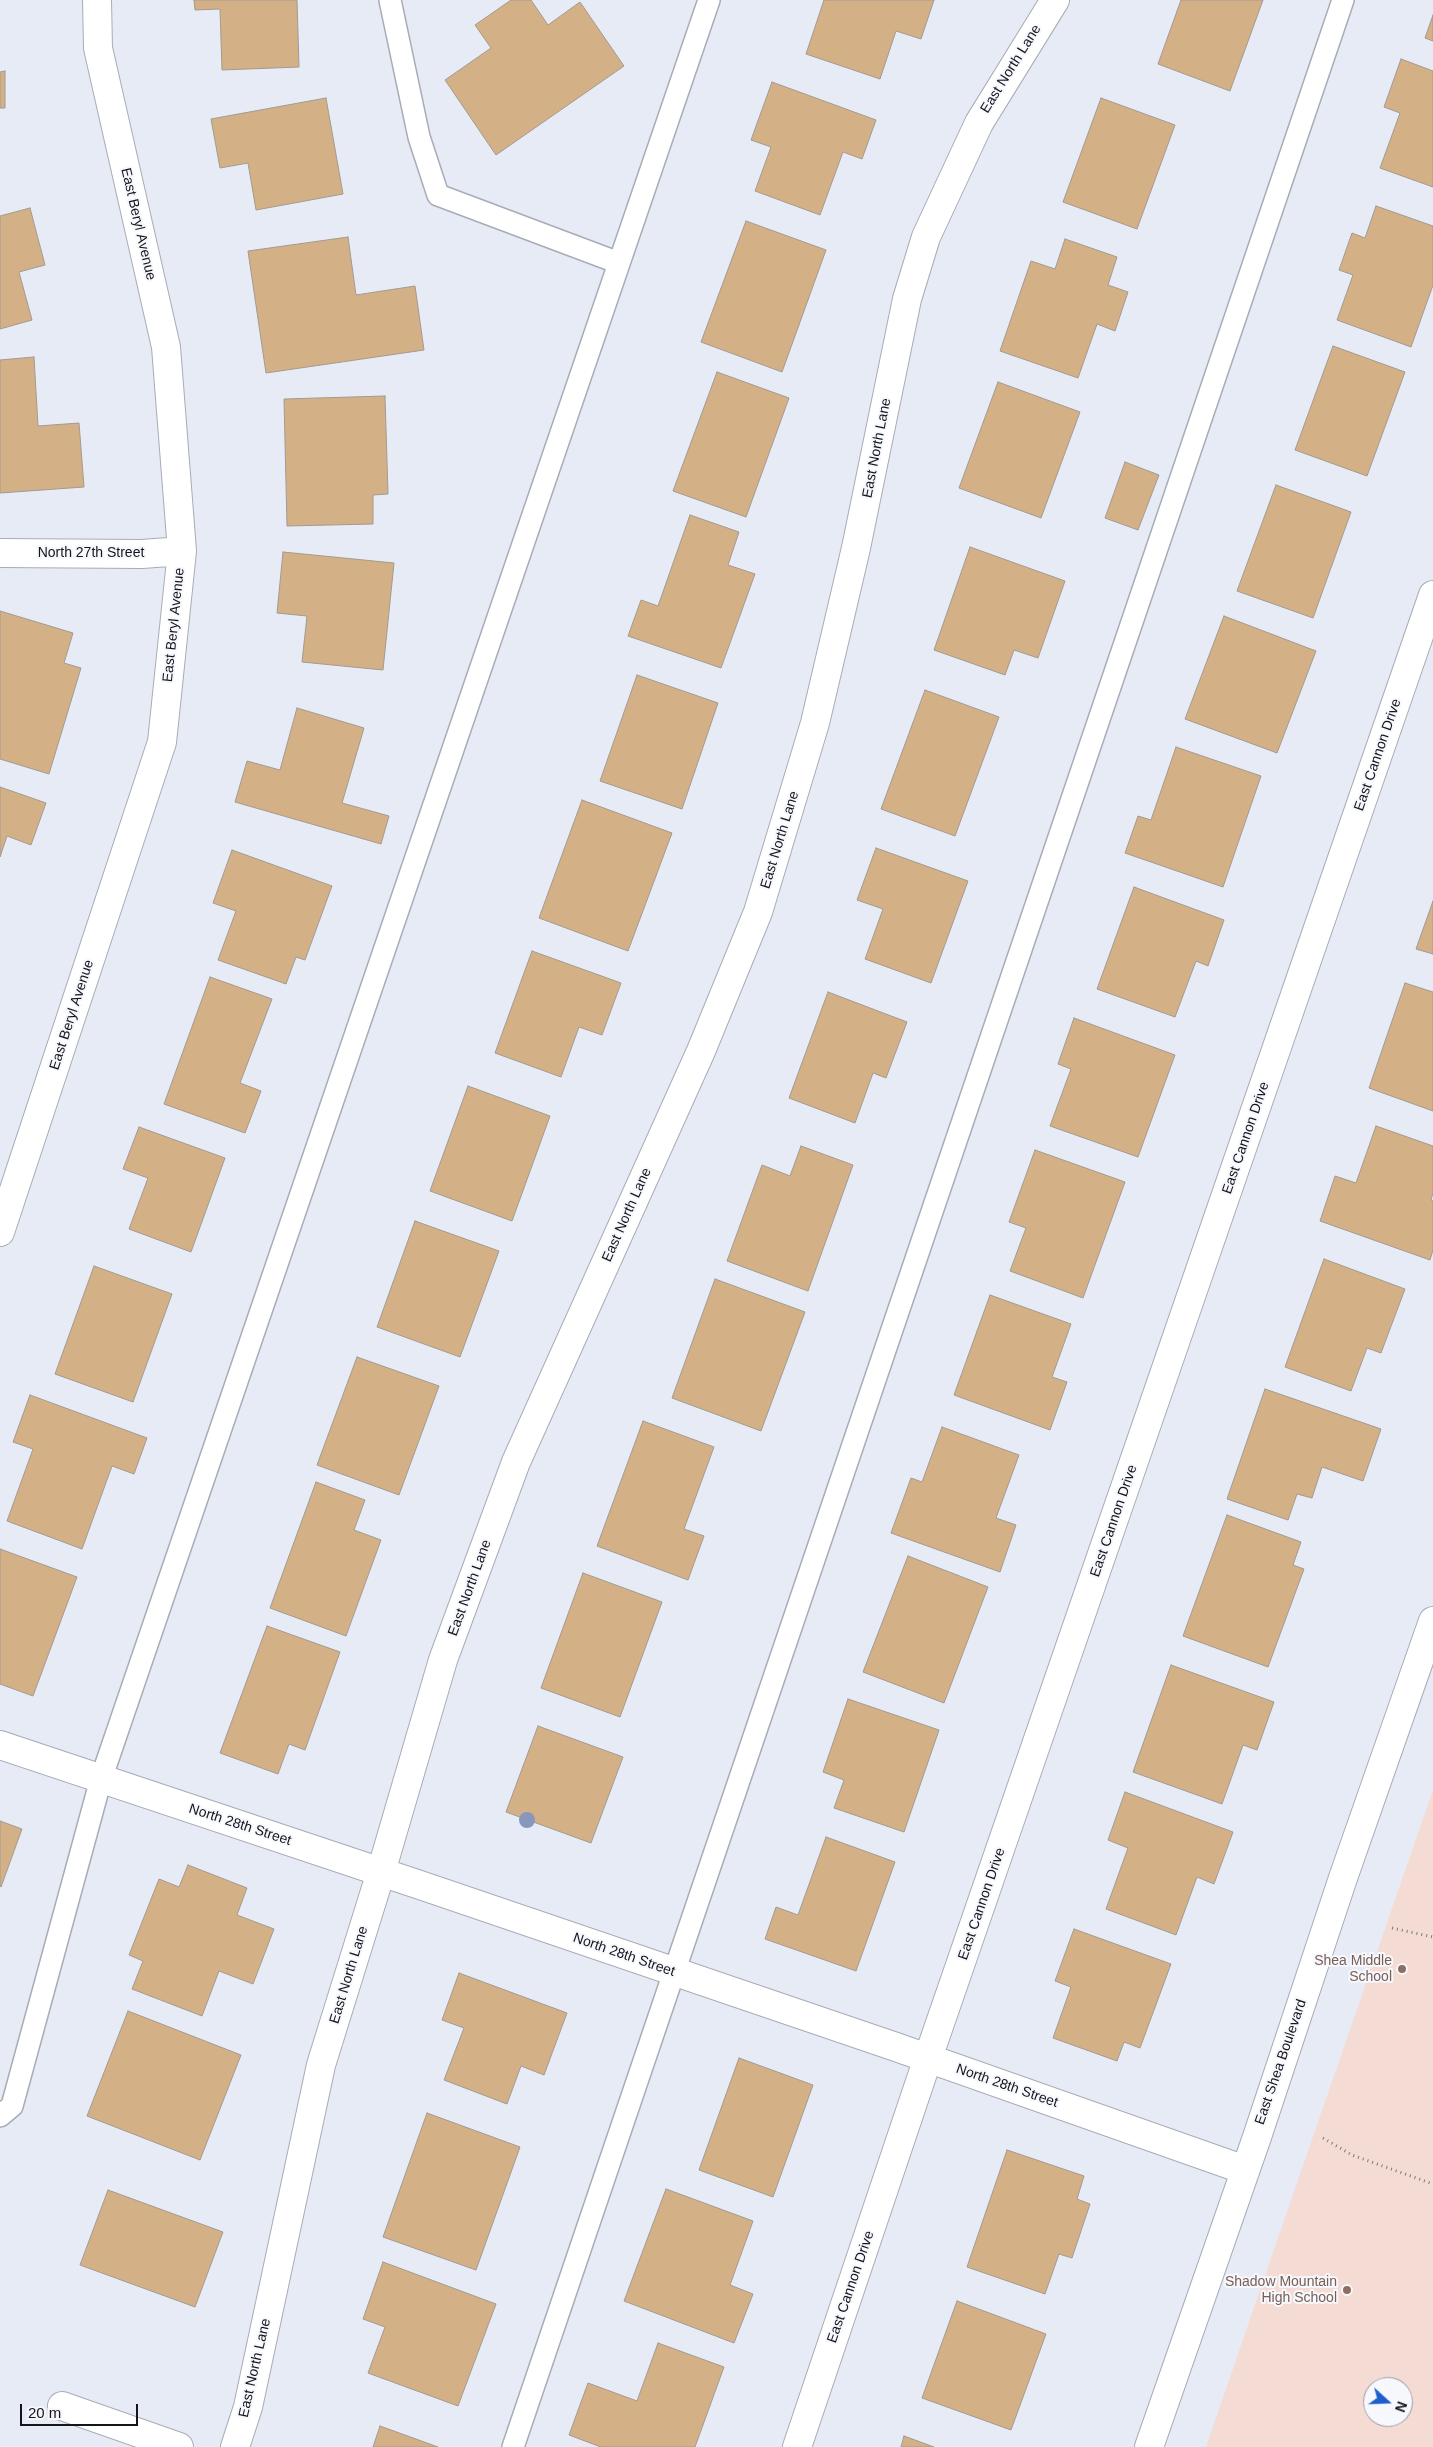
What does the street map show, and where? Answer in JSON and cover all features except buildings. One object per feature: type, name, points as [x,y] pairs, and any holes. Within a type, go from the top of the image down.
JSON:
[{"type":"street","name":"East Beryl Avenue","points":[[0,1232],[162,742],[182,551],[166,346],[98,48],[97,0]]},
{"type":"street","name":"East North Lane","points":[[235,2447],[248,2407],[321,2065],[381,1872],[443,1660],[516,1462],[702,1051],[758,912],[815,723],[856,548],[907,299],[926,237],[978,123],[1055,0]]},
{"type":"street","name":"North 27th Street","points":[[0,553],[142,554],[182,551]]},
{"type":"street","name":"East Cannon Drive","points":[[797,2447],[928,2058],[1433,595]]},
{"type":"street","name":"East Shea Boulevard","points":[[1149,2447],[1245,2170],[1342,1878],[1433,1621]]},
{"type":"street","name":"North 28th Street","points":[[0,1746],[381,1872],[928,2058],[1245,2170]]},
{"type":"street","points":[[62,2406],[179,2447]]},
{"type":"lane","points":[[390,0],[419,137],[438,195],[619,263]]},
{"type":"lane","points":[[0,2116],[12,2106],[101,1779],[709,0]]},
{"type":"lane","points":[[513,2447],[1343,0]]},
{"type":"path","points":[[1392,1928],[1433,1937]]},
{"type":"path","points":[[1323,2138],[1352,2155],[1433,2184]]},
{"type":"shaded area","name":"Shadow Mountain High School","points":[[1433,1790],[1433,2447],[1206,2447]]},
{"type":"place","name":"Shea Middle School","points":[[1402,1969]]},
{"type":"place","name":"Shadow Mountain High School","points":[[1347,2290]]}]
